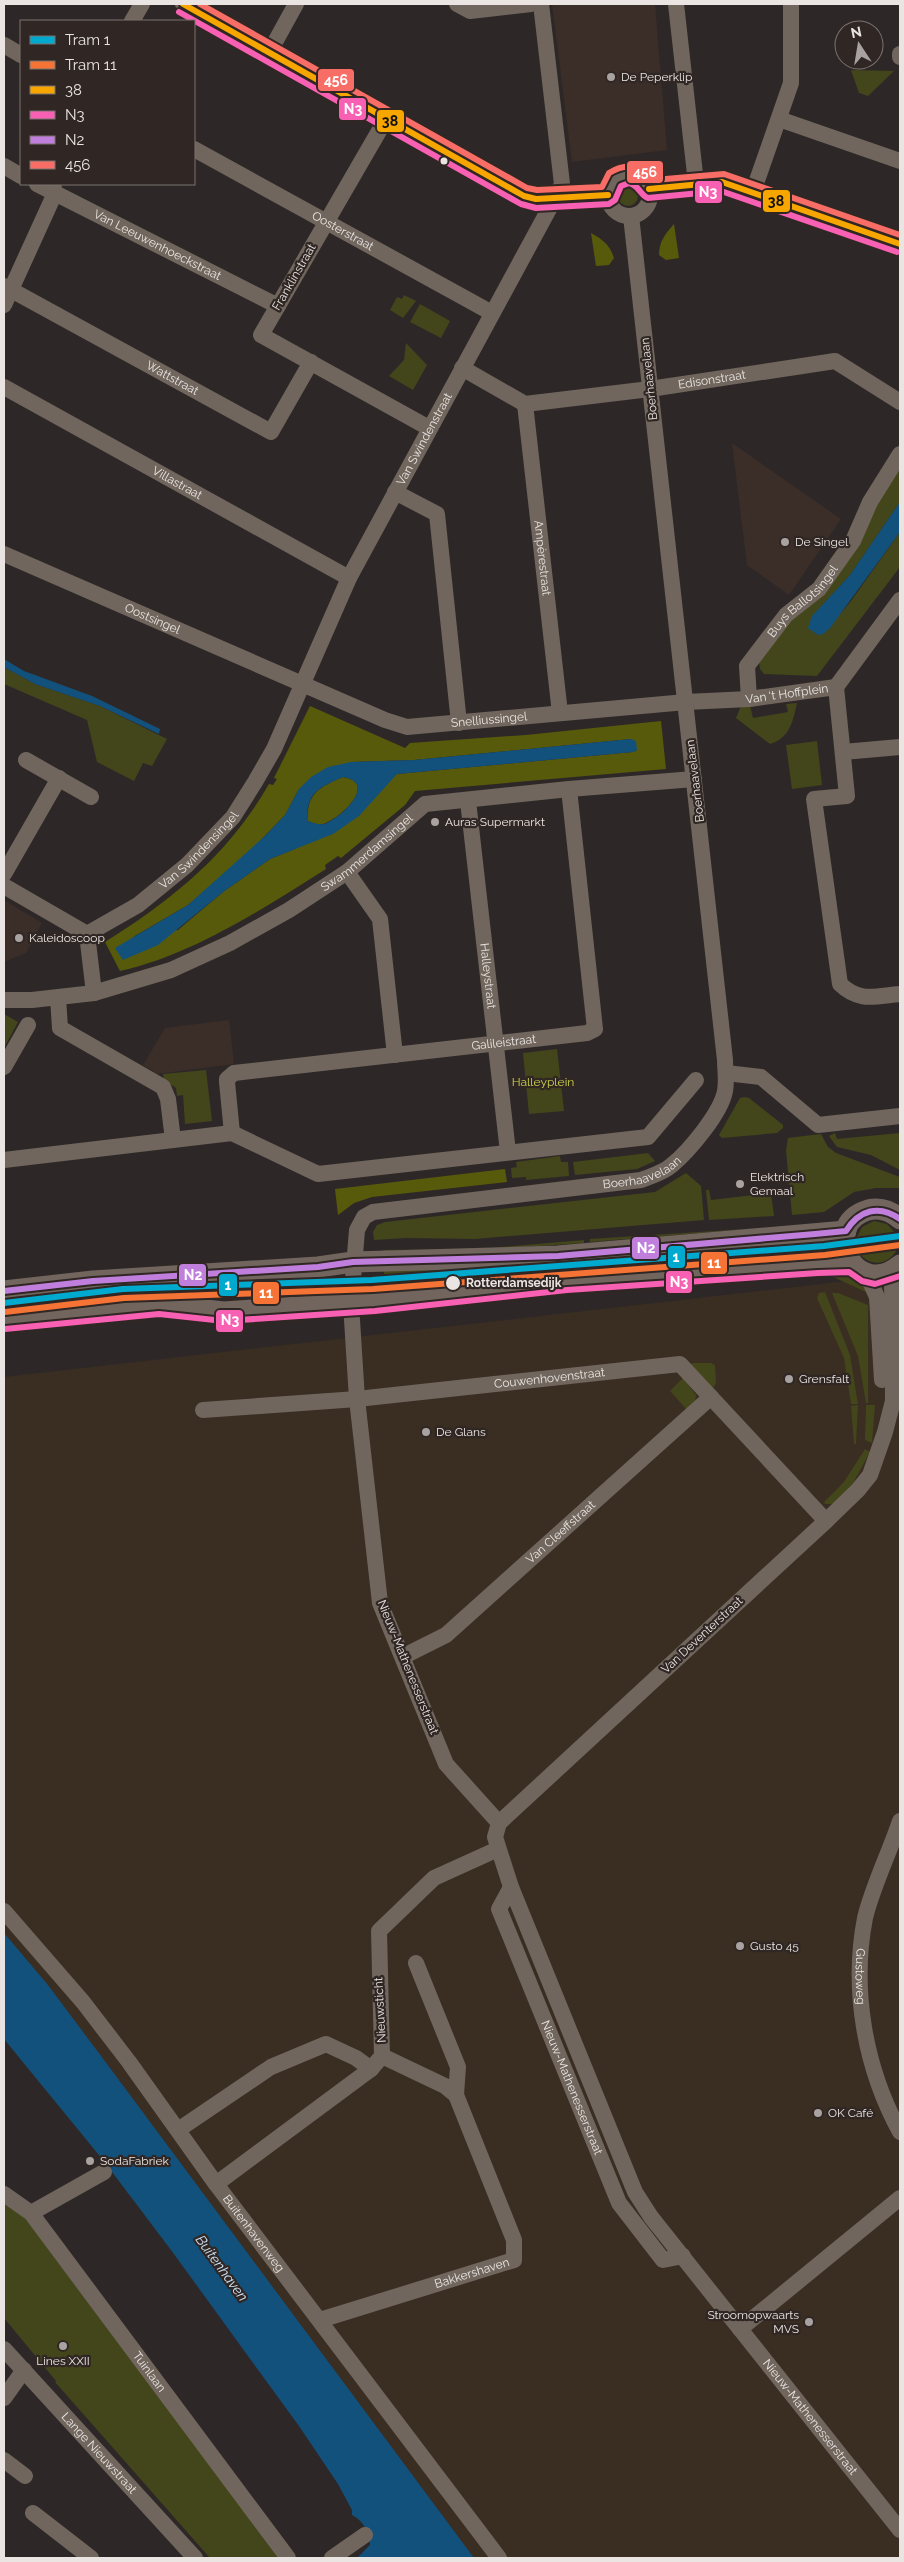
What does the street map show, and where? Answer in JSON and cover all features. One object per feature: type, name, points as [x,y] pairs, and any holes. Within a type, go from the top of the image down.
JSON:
[{"type":"main road","points":[[859,1268],[844,1247],[846,1231],[856,1217],[871,1209],[888,1211],[900,1219]]},
{"type":"main road","points":[[4,1291],[93,1280],[318,1267],[353,1262],[558,1256],[846,1231]]},
{"type":"main road","points":[[4,1320],[159,1305],[224,1312],[351,1304],[566,1281],[859,1268],[875,1275],[896,1268]]},
{"type":"street","points":[[133,20],[142,4]]},
{"type":"street","points":[[183,4],[524,196],[555,198],[608,195]]},
{"type":"street","points":[[269,53],[296,4]]},
{"type":"street","points":[[457,4],[470,11],[531,4]]},
{"type":"street","name":"Van Swindenstraat","points":[[301,683],[349,578],[562,184],[541,4]]},
{"type":"street","points":[[676,4],[696,183]]},
{"type":"street","points":[[752,192],[791,83],[791,4]]},
{"type":"street","points":[[4,45],[20,53]]},
{"type":"street","name":"Franklinstraat","points":[[311,362],[261,335],[386,118]]},
{"type":"street","points":[[779,119],[900,161]]},
{"type":"street","name":"Oosterstraat","points":[[195,150],[492,313]]},
{"type":"street","points":[[4,166],[20,175]]},
{"type":"street","points":[[624,175],[639,177],[650,189],[650,200],[645,209],[631,216],[615,211],[608,195],[611,185],[624,175]]},
{"type":"street","points":[[650,189],[696,183],[722,182],[900,244]]},
{"type":"street","name":"Van Leeuwenhoeckstraat","points":[[41,185],[54,188],[278,306]]},
{"type":"street","points":[[4,305],[8,288],[54,188]]},
{"type":"street","name":"Boerhaavelaan","points":[[353,1262],[357,1230],[364,1217],[373,1212],[641,1180],[665,1170],[683,1153],[720,1107],[726,1091],[726,1073],[686,702],[631,216]]},
{"type":"street","name":"Wattstraat","points":[[8,288],[271,432],[311,362]]},
{"type":"street","name":"Edisonstraat","points":[[525,404],[650,389],[835,361],[900,402]]},
{"type":"street","points":[[311,362],[429,428]]},
{"type":"street","points":[[462,368],[525,404]]},
{"type":"street","name":"Villastraat","points":[[4,387],[349,578]]},
{"type":"street","name":"Ampèrestraat","points":[[525,404],[560,713]]},
{"type":"street","name":"Buys Ballotsingel","points":[[749,700],[747,666],[786,615],[819,589],[853,541],[870,502],[900,454]]},
{"type":"street","points":[[395,492],[436,514],[459,723]]},
{"type":"street","name":"Oostsingel","points":[[4,554],[301,683]]},
{"type":"street","points":[[836,687],[900,600]]},
{"type":"street","name":"Snelliussingel","points":[[301,683],[386,720],[407,727],[686,702]]},
{"type":"street","name":"Van Swindensingel","points":[[87,934],[138,905],[201,852],[232,817],[274,749],[301,683]]},
{"type":"street","name":"Van 't Hoffplein","points":[[686,702],[749,700],[836,687],[847,796],[814,799],[840,984],[850,994],[859,998],[900,994]]},
{"type":"street","points":[[843,752],[900,747]]},
{"type":"street","points":[[26,760],[91,797]]},
{"type":"street","points":[[4,874],[59,778]]},
{"type":"street","name":"Swammerdamsingel","points":[[4,1000],[58,998],[94,993],[171,970],[230,943],[289,910],[347,872],[425,804],[570,789],[694,779]]},
{"type":"street","name":"Galileistraat","points":[[232,1133],[227,1078],[234,1073],[586,1033],[595,1029],[570,789]]},
{"type":"street","name":"Halleystraat","points":[[468,800],[508,1152]]},
{"type":"street","points":[[347,872],[380,919],[395,1055]]},
{"type":"street","points":[[4,886],[87,934],[94,993]]},
{"type":"street","points":[[58,998],[60,1028],[163,1087],[168,1098],[173,1140]]},
{"type":"street","points":[[4,1067],[28,1025]]},
{"type":"street","points":[[726,1073],[761,1077],[818,1125],[900,1116]]},
{"type":"street","points":[[4,1160],[232,1133],[313,1172],[326,1173],[648,1138],[696,1080]]},
{"type":"street","points":[[351,1304],[353,1262]]},
{"type":"street","name":"Van Deventerstraat","points":[[859,1268],[877,1297],[893,1433]]},
{"type":"street","name":"Van Deventerstraat","points":[[499,1823],[826,1521],[858,1490],[870,1474],[893,1433],[892,1401],[896,1268]]},
{"type":"street","name":"Nieuw-Mathenesserstraat","points":[[351,1304],[357,1399],[380,1603],[404,1656],[446,1764],[499,1823],[495,1837],[511,1887],[635,2192],[651,2217],[900,2530]]},
{"type":"street","name":"Couwenhovenstraat","points":[[203,1410],[357,1399],[680,1364],[826,1521]]},
{"type":"street","name":"Van Cleeffstraat","points":[[404,1656],[446,1635],[711,1397]]},
{"type":"street","name":"Gustoweg","points":[[900,1821],[866,1916],[860,1953],[860,1989],[864,2027],[874,2072],[889,2111],[900,2132]]},
{"type":"street","name":"Nieuwsticht","points":[[216,2184],[371,2069],[382,2056],[379,1931],[434,1878],[498,1849]]},
{"type":"street","name":"Buitenhavenweg","points":[[4,1911],[83,2002],[216,2184],[499,2558]]},
{"type":"street","name":"Bakkershaven","points":[[320,2320],[514,2260],[514,2240],[456,2095],[458,2067],[416,1963]]},
{"type":"street","points":[[178,2130],[271,2067],[326,2044],[356,2058],[371,2069]]},
{"type":"street","points":[[382,2056],[445,2086],[456,2095]]},
{"type":"street","points":[[31,2212],[104,2172]]},
{"type":"street","name":"Tuinlaan","points":[[4,2194],[31,2212],[288,2558]]},
{"type":"street","points":[[740,2330],[900,2198]]},
{"type":"street","name":"Lange Nieuwstraat","points":[[4,2349],[195,2558]]},
{"type":"street","points":[[4,2398],[24,2370]]},
{"type":"street","points":[[4,2460],[26,2476]]},
{"type":"street","points":[[33,2513],[91,2558]]},
{"type":"street","points":[[332,2558],[364,2535]]},
{"type":"shaded area","name":"De Peperklip","points":[[552,4],[655,4],[667,150],[572,162]]},
{"type":"shaded area","points":[[674,224],[679,258],[666,260],[659,255],[660,246],[665,235]]},
{"type":"shaded area","points":[[591,233],[602,240],[610,249],[614,258],[609,265],[596,266]]},
{"type":"shaded area","name":"De Singel","points":[[732,443],[841,519],[789,595],[747,565]]},
{"type":"shaded area","points":[[310,706],[405,748],[410,743],[526,735],[661,721],[666,769],[415,791],[405,805],[341,858],[338,856],[325,865],[326,869],[278,899],[201,942],[147,964],[120,971],[105,942],[154,909],[197,874],[236,833],[269,784],[273,785],[277,779],[274,778]],"holes":[[[631,739],[637,750],[633,752],[397,774],[295,849],[270,859],[223,892],[178,930],[133,937],[188,905],[251,850],[285,815],[299,789],[351,762],[414,760]]]},
{"type":"shaded area","points":[[343,777],[353,781],[357,786],[357,793],[353,801],[330,821],[323,824],[315,824],[308,821],[309,804],[312,797],[321,788]]},
{"type":"shaded area","name":"Kaleidoscoop","points":[[4,900],[42,923],[26,953],[4,962]]},
{"type":"shaded area","points":[[229,1020],[234,1064],[157,1074],[143,1065],[165,1028]]},
{"type":"shaded area","points":[[505,1169],[507,1182],[372,1197],[354,1203],[338,1215],[335,1189]]},
{"type":"shaded area","points":[[900,1275],[900,2558],[438,2558],[4,1994],[4,1377]]},
{"type":"green space","points":[[851,70],[894,71],[868,96],[859,93]]},
{"type":"green space","points":[[628,186],[635,189],[638,196],[635,203],[628,206],[621,203],[618,196],[621,189]]},
{"type":"green space","points":[[404,295],[416,301],[403,318],[390,310],[397,297],[402,299]]},
{"type":"green space","points":[[420,304],[450,321],[441,338],[410,322]]},
{"type":"green space","points":[[406,343],[427,365],[413,390],[389,376],[404,360]]},
{"type":"green space","points":[[900,459],[900,502],[850,575],[819,609],[823,634],[851,601],[900,532],[900,567],[817,676],[764,674],[760,669],[759,662]]},
{"type":"green space","points":[[4,667],[35,684],[100,706],[167,739],[152,766],[143,763],[134,781],[97,762],[87,720],[4,684]]},
{"type":"green space","points":[[797,703],[792,722],[786,733],[782,738],[770,744],[736,718],[741,706],[750,706],[753,718],[788,712],[786,704]]},
{"type":"green space","points":[[817,741],[822,785],[792,789],[786,745]]},
{"type":"green space","points":[[4,1014],[18,1022],[4,1048]]},
{"type":"green space","name":"Halleyplein","points":[[557,1049],[564,1111],[529,1114],[523,1053]]},
{"type":"green space","points":[[206,1070],[212,1121],[185,1124],[183,1095],[177,1096],[176,1088],[164,1080],[163,1074]]},
{"type":"green space","points":[[740,1098],[749,1098],[783,1125],[783,1128],[777,1133],[722,1138],[719,1135]]},
{"type":"green space","points":[[835,1133],[837,1139],[900,1133],[900,1170],[871,1155],[837,1147],[829,1136]]},
{"type":"green space","points":[[821,1134],[828,1147],[836,1153],[900,1177],[900,1188],[876,1188],[854,1192],[824,1212],[792,1215],[786,1150],[788,1138]]},
{"type":"green space","points":[[648,1153],[655,1161],[637,1169],[575,1175],[573,1162]]},
{"type":"green space","points":[[560,1156],[561,1162],[568,1162],[569,1176],[526,1180],[526,1177],[512,1178],[511,1168],[517,1167],[516,1162]]},
{"type":"green space","points":[[686,1173],[701,1186],[704,1220],[475,1239],[406,1238],[374,1240],[373,1232],[377,1225],[385,1222],[655,1192]]},
{"type":"green space","points":[[706,1190],[709,1190],[711,1200],[771,1193],[774,1216],[709,1220]]},
{"type":"green space","points":[[874,1221],[887,1224],[896,1234],[856,1239],[862,1227]]},
{"type":"green space","points":[[761,1228],[590,1242],[590,1239]]},
{"type":"green space","points":[[812,1238],[815,1258],[460,1285],[458,1278],[384,1282],[384,1270]]},
{"type":"green space","points":[[584,1240],[584,1243],[384,1256],[383,1250],[479,1249]]},
{"type":"green space","points":[[898,1247],[890,1258],[879,1263],[868,1261],[858,1252]]},
{"type":"green space","points":[[830,1268],[842,1270],[857,1277],[866,1292],[831,1276]]},
{"type":"green space","points":[[233,1275],[234,1286],[306,1283],[307,1294],[138,1300],[4,1316],[4,1297]]},
{"type":"green space","points":[[825,1292],[850,1355],[858,1404],[851,1404],[844,1358],[817,1298],[819,1293]]},
{"type":"green space","points":[[832,1293],[838,1293],[868,1305],[868,1403],[866,1403],[858,1356]]},
{"type":"green space","points":[[693,1363],[711,1363],[715,1365],[716,1383],[712,1390],[689,1365]]},
{"type":"green space","points":[[683,1378],[696,1395],[695,1402],[687,1410],[670,1391]]},
{"type":"green space","points":[[858,1405],[856,1444],[854,1444],[851,1406]]},
{"type":"green space","points":[[866,1405],[875,1405],[872,1443],[865,1440]]},
{"type":"green space","points":[[865,1449],[870,1452],[851,1487],[834,1504],[825,1504],[824,1502],[844,1482]]},
{"type":"green space","points":[[4,2197],[26,2212],[278,2558],[210,2558],[55,2382],[4,2318]]},
{"type":"water","points":[[900,502],[900,532],[830,628],[823,634],[818,635],[808,628],[812,616],[850,575]]},
{"type":"water","points":[[4,659],[24,671],[92,696],[160,729],[159,734],[100,706],[35,684],[4,667]]},
{"type":"water","points":[[631,739],[636,741],[637,750],[633,752],[397,774],[359,816],[333,834],[270,859],[223,892],[158,945],[123,960],[115,948],[188,905],[266,835],[285,815],[299,789],[311,777],[328,767],[351,762],[414,760]],"holes":[[[343,777],[353,781],[357,786],[357,793],[347,809],[324,824],[308,821],[309,804],[316,792],[327,784]]]},
{"type":"water","name":"Buitenhaven","points":[[4,1933],[48,1985],[474,2558],[357,2558],[370,2545],[367,2531],[360,2520],[352,2515],[352,2510],[338,2484],[299,2426],[103,2160],[4,2039]]},
{"type":"tram line","name":"1","points":[[4,1303],[123,1289],[372,1280],[824,1246],[900,1236]]},
{"type":"tram line","name":"11","points":[[5,1312],[124,1298],[373,1289],[825,1255],[900,1245]]},
{"type":"transit line","name":"38","points":[[183,4],[524,196],[536,199],[608,195]]},
{"type":"transit line","name":"456","points":[[200,4],[527,188],[537,190],[602,187],[609,173],[627,167],[638,168],[654,180],[724,174],[900,235]]},
{"type":"transit line","name":"N3","points":[[179,12],[193,20]]},
{"type":"transit line","name":"N3","points":[[195,21],[521,204],[536,208],[609,204],[615,200],[621,186],[629,183],[648,198],[721,191],[897,252]]},
{"type":"transit line","name":"38","points":[[649,189],[722,182],[900,244]]},
{"type":"transit line","name":"N2","points":[[4,1291],[93,1281],[318,1267],[353,1262],[558,1256],[815,1234],[846,1231],[863,1214],[877,1211],[892,1214],[900,1219]]},
{"type":"transit line","name":"N3","points":[[5,1329],[159,1314],[224,1321],[375,1311],[567,1290],[818,1273],[849,1272],[862,1281],[875,1284],[900,1276]]},
{"type":"place","name":"De Peperklip","points":[[611,77]]},
{"type":"place","name":"De Singel","points":[[785,542]]},
{"type":"place","name":"Auras Supermarkt","points":[[435,822]]},
{"type":"place","name":"Kaleidoscoop","points":[[19,938]]},
{"type":"place","name":"Elektrisch Gemaal","points":[[740,1184]]},
{"type":"place","name":"Rotterdamsedijk","points":[[453,1283]]},
{"type":"place","name":"Grensfalt","points":[[789,1379]]},
{"type":"place","name":"De Glans","points":[[426,1432]]},
{"type":"place","name":"Gusto 45","points":[[740,1946]]},
{"type":"place","name":"OK Café","points":[[818,2113]]},
{"type":"place","name":"SodaFabriek","points":[[90,2161]]},
{"type":"place","name":"Stroomopwaarts MVS","points":[[809,2322]]},
{"type":"place","name":"Lines XXII","points":[[63,2346]]}]
